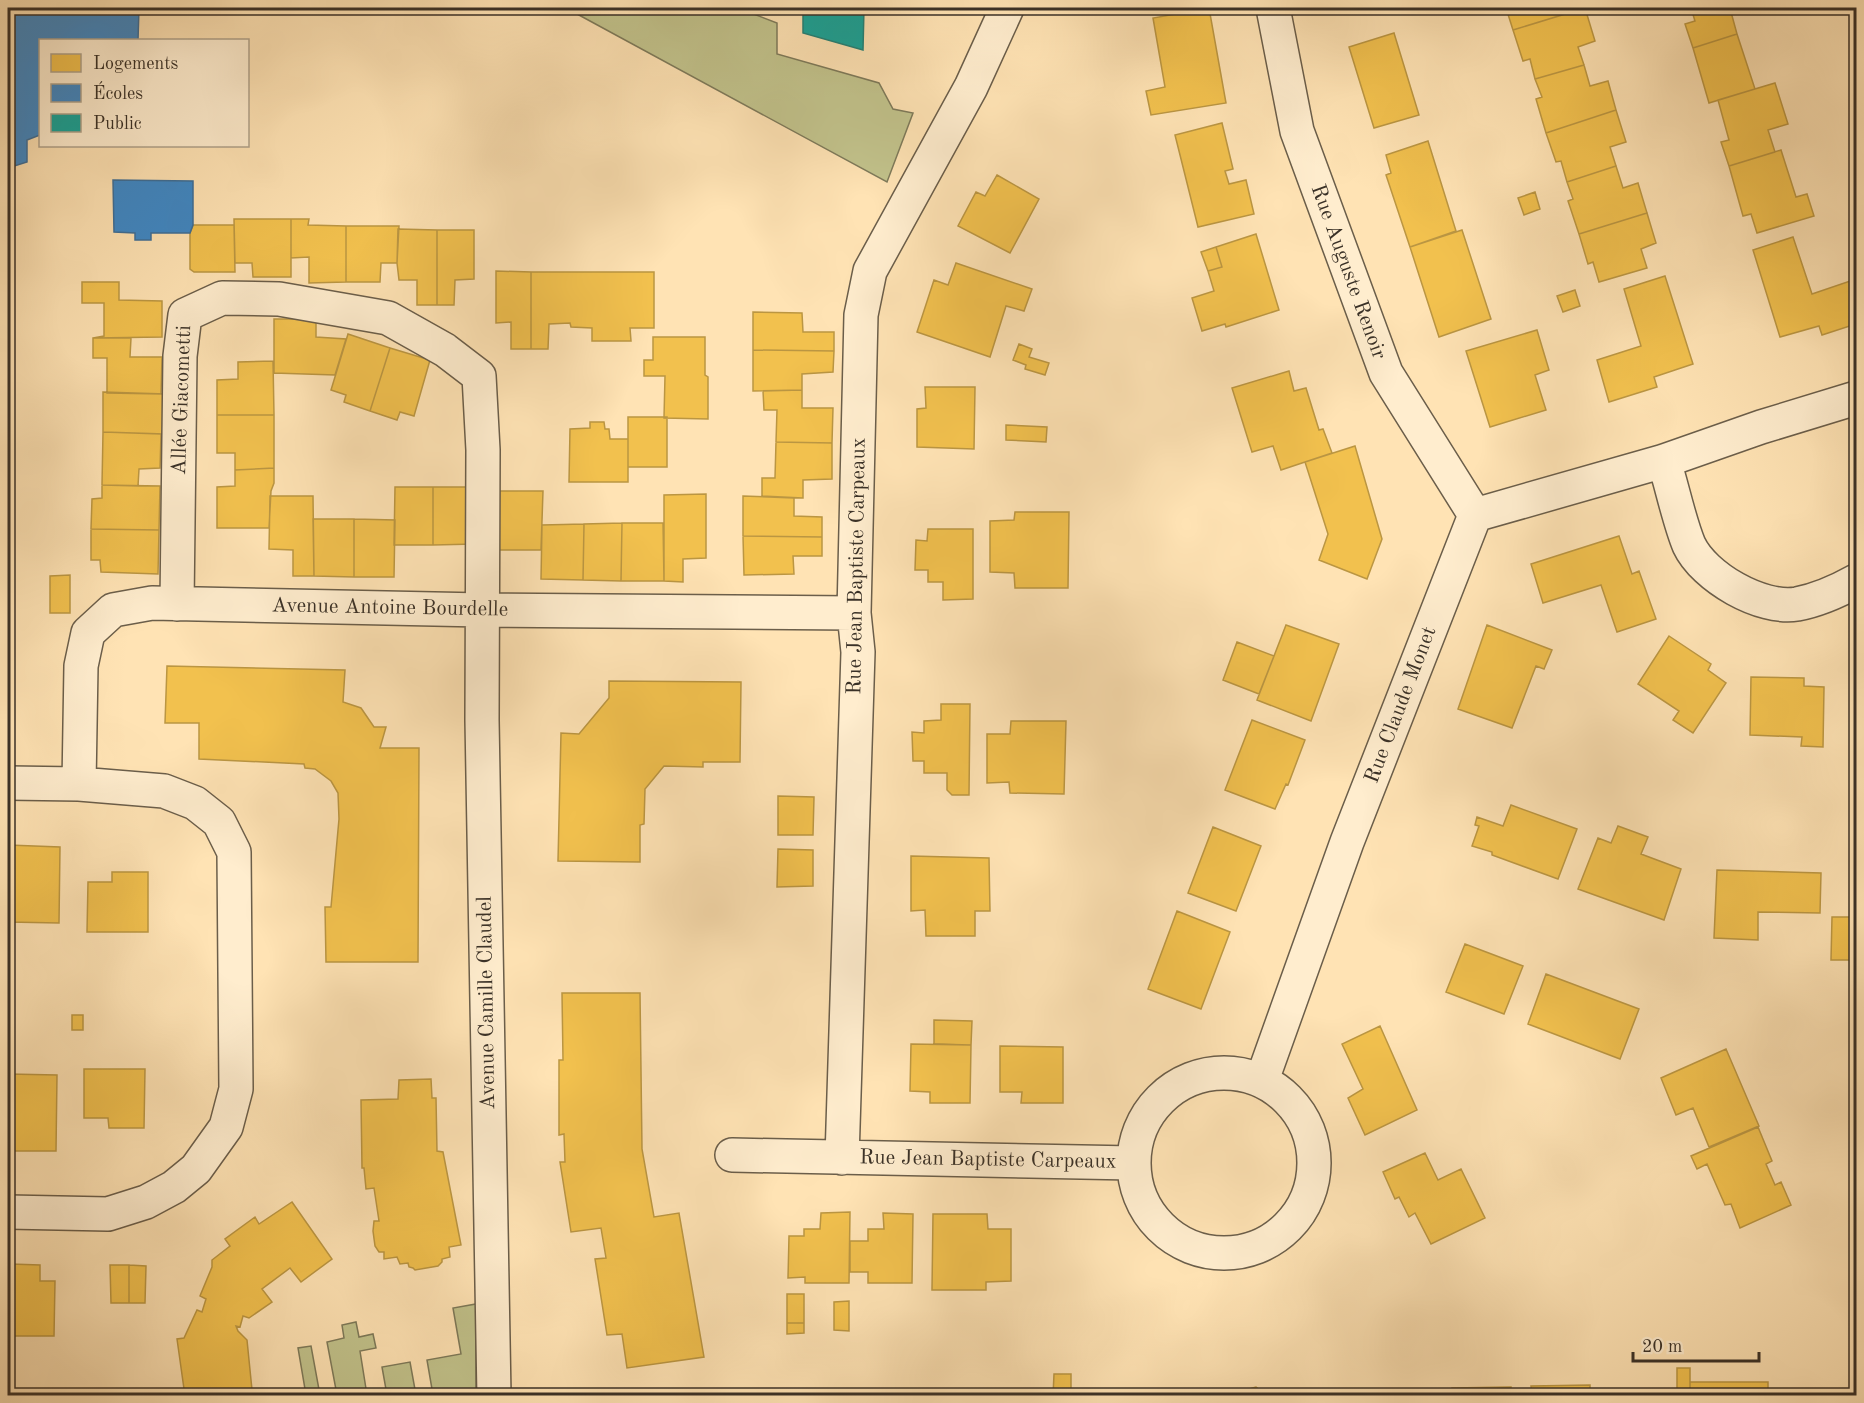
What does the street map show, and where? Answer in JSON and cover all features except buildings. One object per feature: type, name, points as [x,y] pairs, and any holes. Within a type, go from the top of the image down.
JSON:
[{"type":"street","name":"Rue Jean Baptiste Carpeaux","points":[[842,1158],[858,652],[854,613],[861,315],[870,271],[971,87],[1007,8]]},
{"type":"street","name":"Rue Auguste Renoir","points":[[1273,8],[1297,131],[1386,373],[1475,514]]},
{"type":"street","name":"Allée Giacometti","points":[[177,604],[180,356],[185,315],[222,298],[268,299],[388,318],[445,350],[479,376],[483,450],[482,610]]},
{"type":"street","points":[[1475,514],[1664,461],[1761,427],[1857,398]]},
{"type":"street","points":[[1664,461],[1690,546],[1709,572],[1737,590],[1762,601],[1794,604],[1834,593],[1857,581]]},
{"type":"street","name":"Rue Claude Monet","points":[[1262,1080],[1347,842],[1475,514]]},
{"type":"street","name":"Avenue Antoine Bourdelle","points":[[79,784],[81,666],[88,633],[113,610],[152,603],[482,610],[854,613]]},
{"type":"street","name":"Avenue Camille Claudel","points":[[482,610],[482,732],[494,1395]]},
{"type":"street","points":[[8,783],[79,784],[164,791],[195,803],[219,822],[234,852],[236,1089],[226,1127],[196,1168],[174,1187],[146,1202],[108,1214],[8,1212]]},
{"type":"street","points":[[1233,1073],[1262,1080],[1284,1095],[1301,1114],[1311,1138],[1314,1164],[1310,1190],[1299,1213],[1279,1234],[1254,1248],[1226,1253],[1198,1249],[1172,1236],[1151,1217],[1138,1191],[1133,1163],[1139,1133],[1153,1107],[1175,1086],[1202,1075],[1233,1073]]},
{"type":"street","name":"Rue Jean Baptiste Carpeaux","points":[[732,1155],[1133,1163]]},
{"type":"green space","points":[[566,8],[738,8],[777,23],[777,54],[879,83],[893,109],[913,113],[887,182]]},
{"type":"green space","points":[[476,1304],[476,1395],[433,1395],[427,1360],[461,1354],[453,1308]]},
{"type":"green space","points":[[356,1322],[359,1337],[373,1334],[376,1348],[360,1351],[367,1395],[337,1395],[327,1342],[344,1338],[342,1325]]},
{"type":"green space","points":[[311,1346],[320,1395],[306,1395],[298,1348]]},
{"type":"green space","points":[[410,1362],[416,1395],[387,1395],[382,1367]]}]
